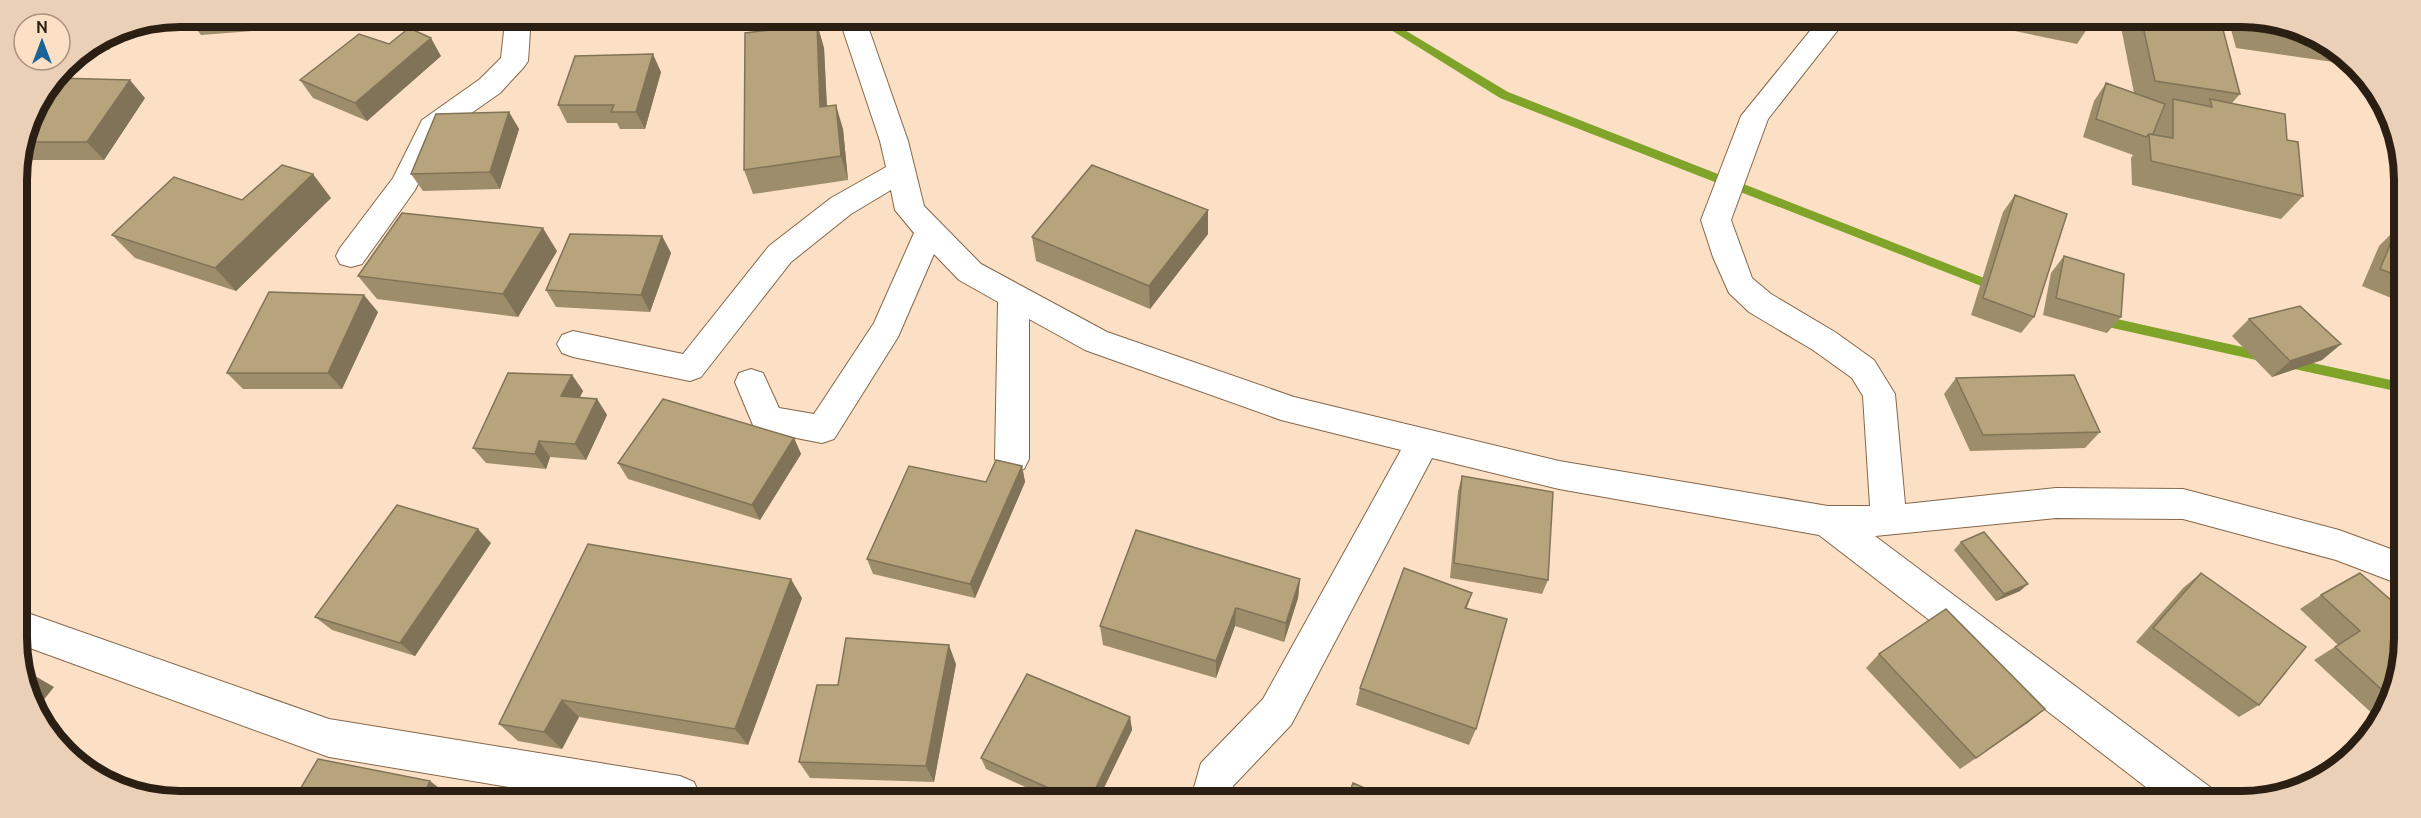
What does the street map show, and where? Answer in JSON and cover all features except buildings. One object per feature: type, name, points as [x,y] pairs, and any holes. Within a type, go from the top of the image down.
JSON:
[{"type":"street","points":[[351,256],[405,183],[432,127],[490,86],[514,61],[517,31],[515,27]]},
{"type":"street","points":[[855,27],[887,119],[910,210],[970,272],[1107,344],[1293,410],[1559,475],[1828,521],[1889,521],[2056,503],[2183,504],[2339,545],[2394,566]]},
{"type":"street","points":[[1827,27],[1755,116],[1716,220],[1728,258],[1740,285],[1760,303],[1824,341],[1863,369],[1879,394],[1889,521]]},
{"type":"street","points":[[573,344],[690,368],[780,254],[840,206],[901,171]]},
{"type":"street","points":[[751,382],[767,420],[822,429],[887,328],[930,230]]},
{"type":"street","points":[[1012,459],[1014,296]]},
{"type":"street","points":[[1212,791],[1215,777],[1277,712],[1423,442]]},
{"type":"street","points":[[1828,521],[2183,791]]},
{"type":"street","points":[[27,630],[329,738],[650,791]]},
{"type":"waterway","points":[[1392,27],[1504,95],[1998,288]]},
{"type":"waterway","points":[[2099,320],[2265,357]]},
{"type":"waterway","points":[[2290,363],[2394,386]]}]
